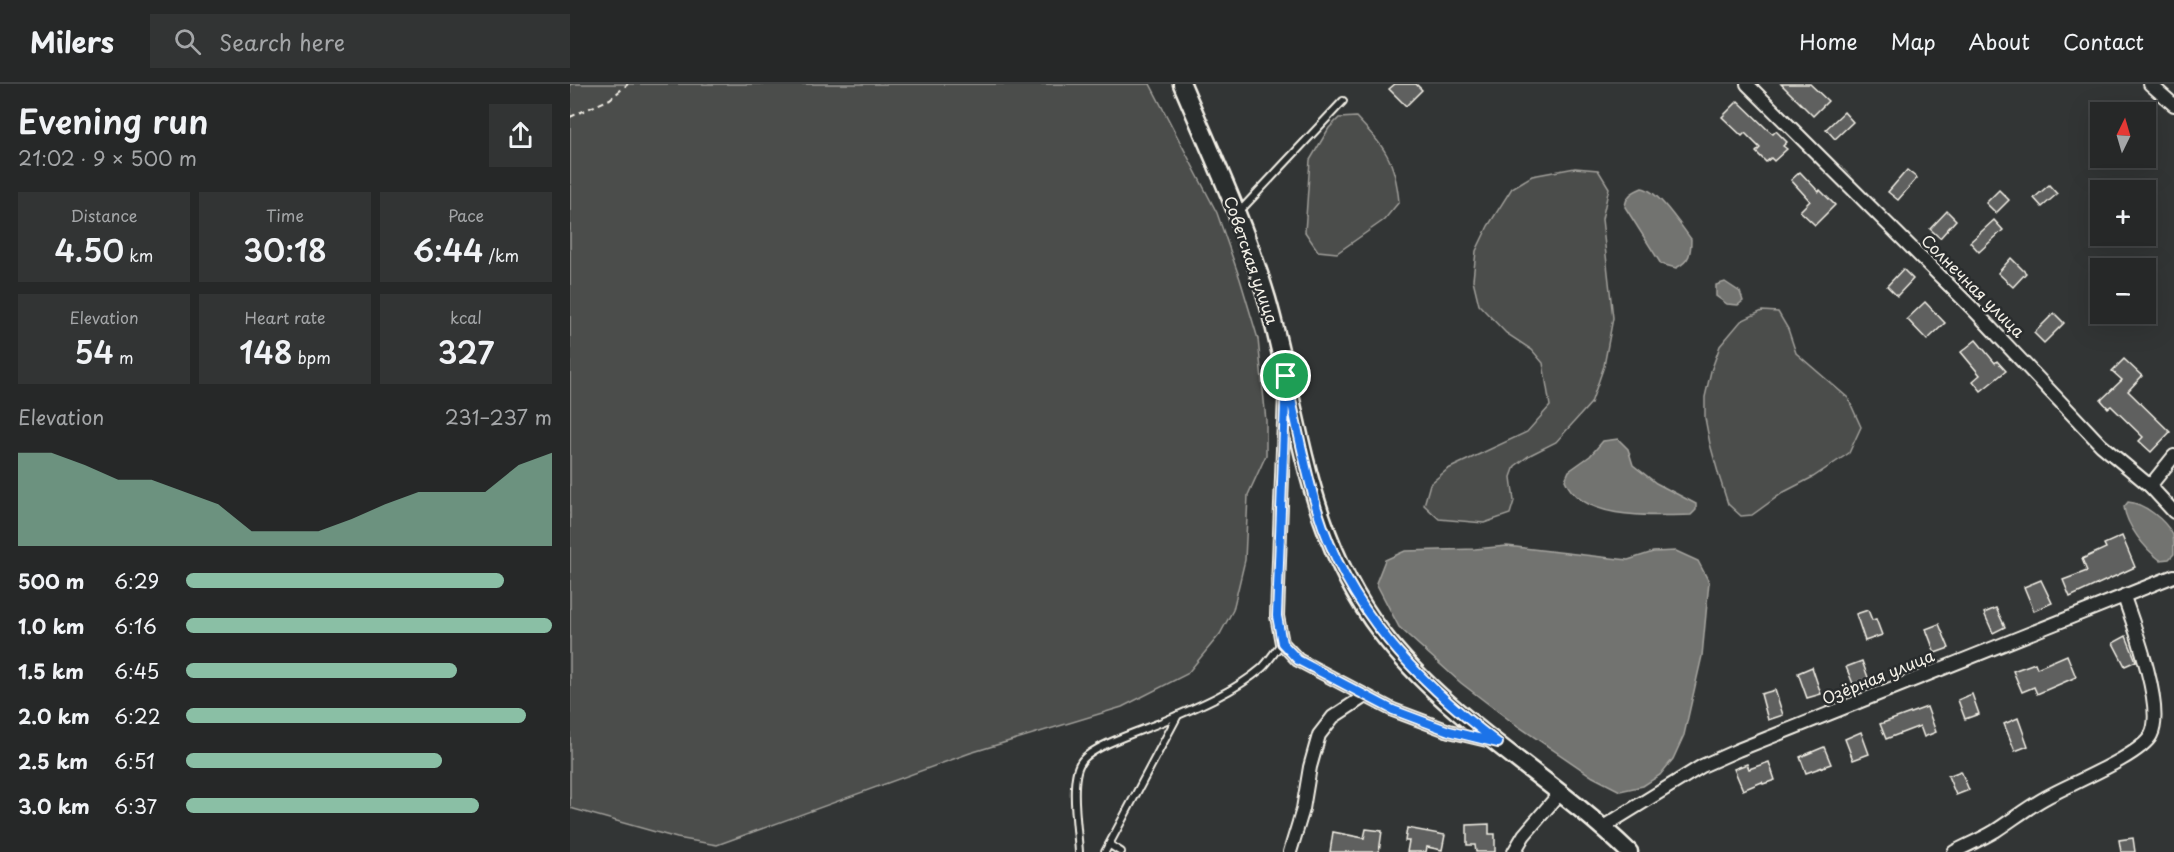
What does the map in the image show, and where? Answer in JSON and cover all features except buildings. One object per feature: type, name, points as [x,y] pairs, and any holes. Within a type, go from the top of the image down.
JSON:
[{"type":"street","name":"Советская улица","points":[[1182,84],[1237,213],[1266,297],[1317,509],[1331,546],[1356,595],[1381,633],[1422,678],[1471,722],[1603,827],[1629,852]]},
{"type":"street","name":"Солнечная улица","points":[[1747,84],[1971,307],[2101,445],[2150,486],[2174,512]]},
{"type":"street","points":[[2150,84],[2174,105]]},
{"type":"street","points":[[1286,376],[1277,616],[1282,643],[1298,660],[1393,710],[1449,731],[1498,743]]},
{"type":"street","points":[[2150,486],[2174,456]]},
{"type":"street","name":"Озёрная улица","points":[[1603,827],[1702,766],[1738,750],[2174,576]]},
{"type":"street","points":[[1954,852],[1993,832],[2044,798],[2125,756],[2151,736],[2155,717],[2150,686],[2143,651],[2124,597]]},
{"type":"street","points":[[1290,852],[1303,809],[1310,767],[1319,735],[1333,717],[1365,696]]},
{"type":"street","points":[[1514,852],[1524,835],[1560,793]]},
{"type":"lane","points":[[1237,213],[1343,101]]},
{"type":"lane","points":[[1079,852],[1075,798],[1076,773],[1081,761],[1094,750],[1178,715],[1230,690],[1262,667],[1282,643]]},
{"type":"lane","points":[[1105,852],[1178,715]]},
{"type":"lane","points":[[1110,845],[1120,852]]},
{"type":"path","points":[[570,117],[610,99],[628,84]]},
{"type":"shaded area","points":[[570,84],[1150,84],[1217,213],[1240,279],[1258,339],[1266,421],[1266,455],[1248,495],[1245,560],[1233,610],[1220,634],[1187,674],[1122,707],[970,753],[717,845],[677,838],[570,808]]},
{"type":"shaded area","points":[[1356,117],[1387,155],[1395,175],[1399,202],[1384,220],[1337,253],[1318,251],[1305,232],[1310,160],[1329,128],[1339,118]]},
{"type":"shaded area","points":[[1575,168],[1598,170],[1609,188],[1602,219],[1613,318],[1604,366],[1591,403],[1556,442],[1530,455],[1515,466],[1511,477],[1514,501],[1510,514],[1484,523],[1439,519],[1424,505],[1430,484],[1448,469],[1527,432],[1550,406],[1543,363],[1532,350],[1506,333],[1479,305],[1473,280],[1476,251],[1488,226],[1512,188],[1532,176]]},
{"type":"shaded area","points":[[1642,188],[1648,190],[1662,202],[1691,239],[1689,256],[1676,268],[1661,264],[1625,207],[1630,195]]},
{"type":"shaded area","points":[[1725,282],[1740,292],[1743,301],[1738,305],[1727,304],[1716,296],[1716,285]]},
{"type":"shaded area","points":[[1762,311],[1778,312],[1788,329],[1796,353],[1848,398],[1861,427],[1849,453],[1813,477],[1784,492],[1752,515],[1741,516],[1728,504],[1719,476],[1705,418],[1705,397],[1720,346],[1741,321]]},
{"type":"shaded area","points":[[1618,439],[1628,449],[1633,465],[1656,483],[1696,504],[1696,510],[1691,515],[1658,516],[1620,513],[1586,503],[1573,493],[1565,480],[1569,471],[1590,456],[1603,441]]},
{"type":"shaded area","points":[[2128,502],[2141,505],[2159,518],[2169,529],[2173,535],[2174,554],[2169,559],[2160,560],[2137,536],[2124,507]]},
{"type":"shaded area","points":[[1507,546],[1628,560],[1653,552],[1676,551],[1698,561],[1709,582],[1702,656],[1684,735],[1673,759],[1660,775],[1643,786],[1620,791],[1593,777],[1512,722],[1461,683],[1399,627],[1376,583],[1385,560],[1405,551]]},
{"type":"route","points":[[1286,376],[1317,509],[1331,546],[1356,595],[1381,633],[1422,678],[1498,743],[1449,731],[1393,710],[1298,660],[1282,643],[1277,616],[1286,376]]}]
